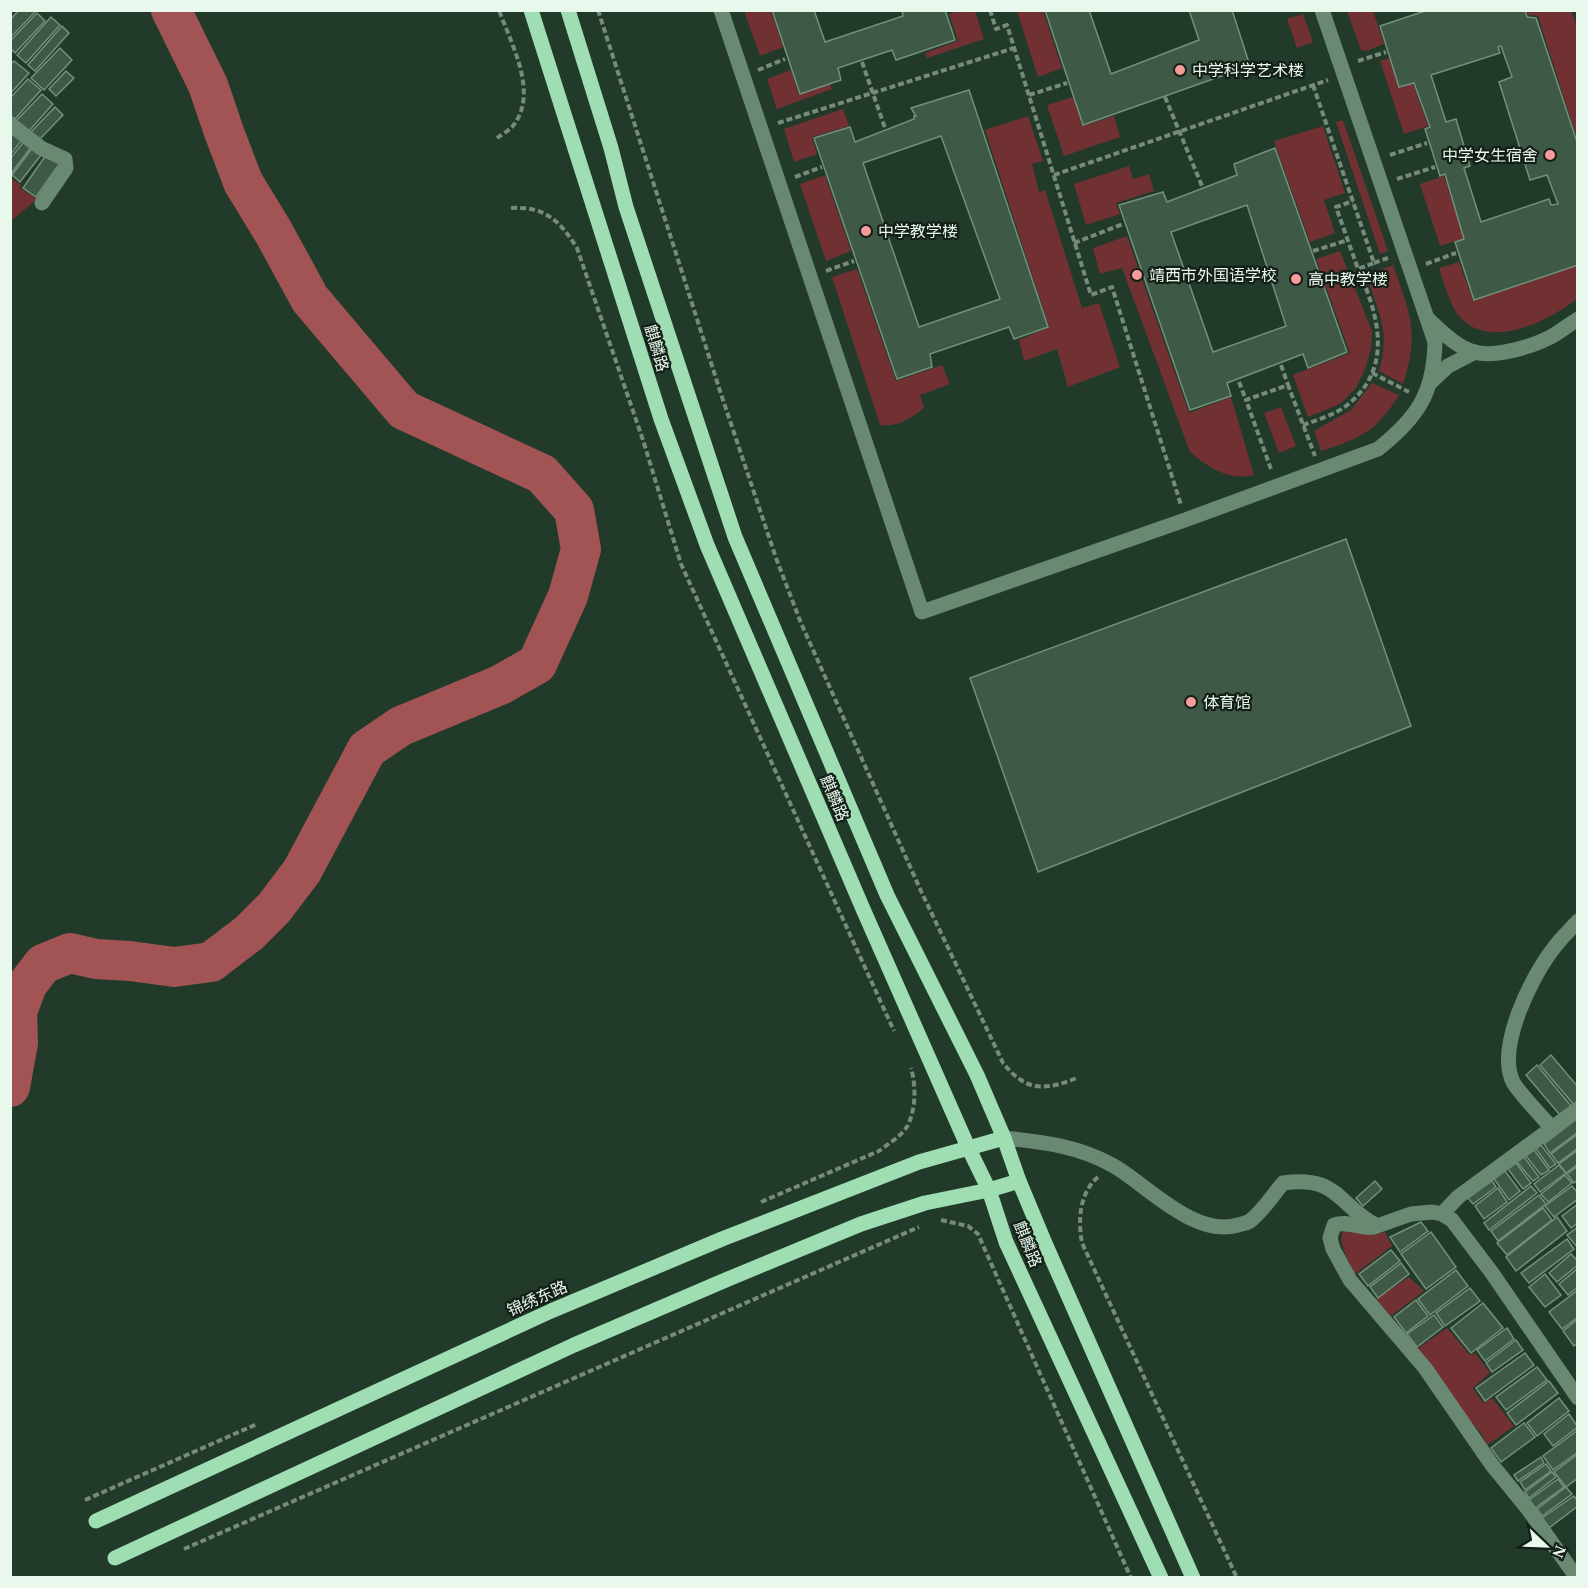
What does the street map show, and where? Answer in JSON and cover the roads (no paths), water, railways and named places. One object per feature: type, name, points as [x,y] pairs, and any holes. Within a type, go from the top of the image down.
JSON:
[{"type":"main road","name":"麒麟路","points":[[531,10],[661,419],[707,545],[863,909],[968,1148],[989,1190],[1006,1242],[1161,1578]]},
{"type":"main road","name":"麒麟路","points":[[568,10],[611,148],[626,207],[735,537],[887,895],[977,1075],[1004,1138],[1019,1181],[1193,1578]]},
{"type":"main road","name":"锦绣东路","points":[[96,1521],[551,1311],[722,1239],[919,1162],[1004,1138]]},
{"type":"main road","points":[[115,1558],[574,1345],[728,1279],[861,1224],[925,1203],[989,1190],[1019,1181]]},
{"type":"street","points":[[721,10],[922,612],[1185,520],[1378,449],[1414,416],[1431,382],[1435,342],[1322,10]]},
{"type":"street","points":[[10,124],[41,148],[65,159],[66,168],[42,202]]},
{"type":"street","points":[[1431,382],[1448,366],[1475,352],[1509,351],[1536,343],[1553,336],[1578,319]]},
{"type":"street","points":[[1429,320],[1458,344],[1475,352]]},
{"type":"street","points":[[1552,1128],[1513,1082],[1509,1062],[1511,1039],[1518,1014],[1540,967],[1554,947],[1578,921]]},
{"type":"street","points":[[1442,1214],[1458,1197],[1578,1109]]},
{"type":"street","points":[[1004,1138],[1053,1143],[1080,1149],[1114,1166],[1183,1214],[1204,1224],[1228,1228],[1249,1222],[1283,1183],[1305,1180],[1327,1186],[1364,1219],[1377,1226]]},
{"type":"street","points":[[1577,1578],[1528,1509],[1492,1465],[1425,1368],[1350,1280],[1333,1249],[1330,1238],[1331,1229],[1340,1223],[1363,1228],[1377,1226],[1411,1214],[1432,1212],[1442,1214],[1452,1220],[1578,1398]]},
{"type":"waterway","points":[[10,1087],[18,1043],[17,1012],[27,985],[43,964],[70,953],[96,959],[174,967],[211,962],[249,933],[274,908],[302,871],[367,749],[401,726],[500,685],[537,664],[568,596],[581,549],[574,510],[542,474],[404,410],[310,299],[243,182],[208,85],[171,10]]},
{"type":"place","name":"中学科学艺术楼","points":[[1180,70]]},
{"type":"place","name":"中学女生宿舍","points":[[1550,155]]},
{"type":"place","name":"中学教学楼","points":[[866,231]]},
{"type":"place","name":"靖西市外国语学校","points":[[1137,275]]},
{"type":"place","name":"高中教学楼","points":[[1296,279]]},
{"type":"place","name":"体育馆","points":[[1191,702]]}]
